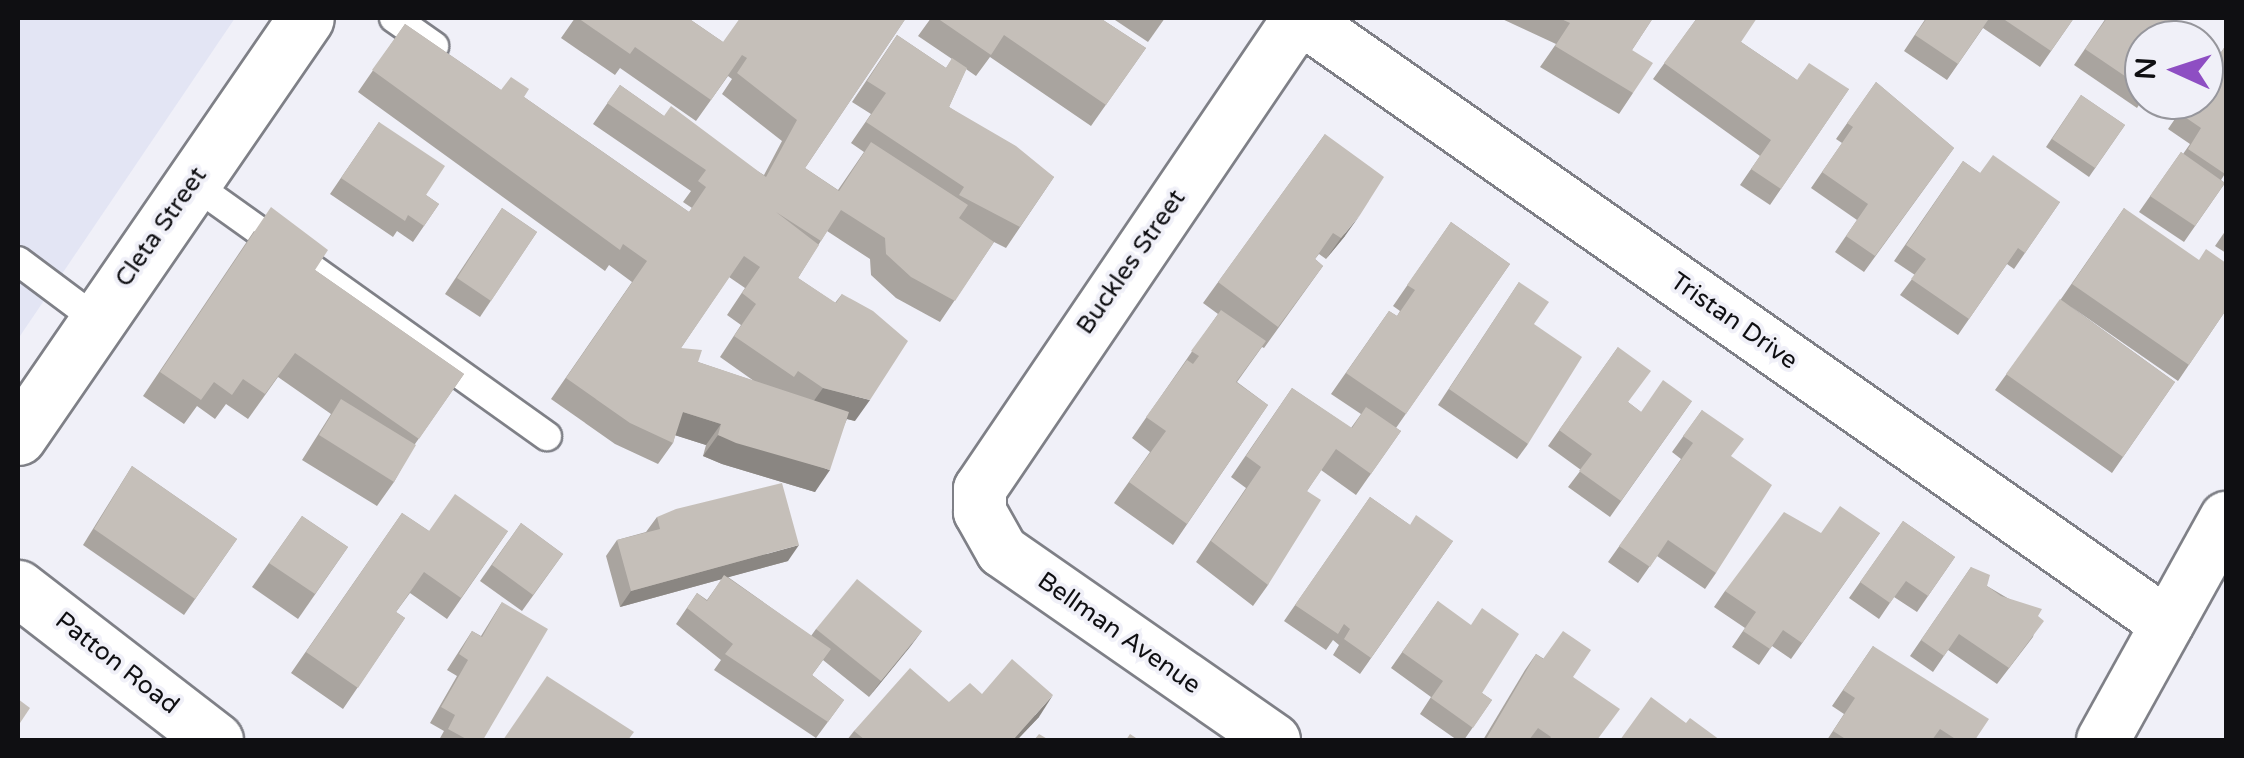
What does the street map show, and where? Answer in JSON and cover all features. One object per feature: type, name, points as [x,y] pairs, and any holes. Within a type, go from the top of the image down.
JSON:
[{"type":"street","name":"Cleta Street","points":[[18,433],[306,18]]},
{"type":"street","name":"Buckles Street","points":[[980,512],[988,468],[1300,18]]},
{"type":"street","name":"Tristan Drive","points":[[1300,18],[2167,624]]},
{"type":"street","name":"Bellman Avenue","points":[[980,512],[1002,551],[1274,740]]},
{"type":"street","points":[[2103,740],[2226,518]]},
{"type":"street","name":"Patton Road","points":[[18,588],[215,740]]},
{"type":"lane","points":[[394,18],[465,68]]},
{"type":"lane","points":[[192,183],[547,436]]},
{"type":"lane","points":[[18,262],[97,320]]},
{"type":"shaded area","points":[[18,18],[235,18],[18,339]]},
{"type":"building","points":[[578,18],[688,18],[723,42],[740,18],[906,18],[805,168],[839,191],[871,142],[968,205],[959,218],[994,242],[955,301],[911,277],[886,254],[885,238],[841,210],[821,241],[776,212],[819,245],[798,278],[836,303],[842,294],[873,311],[908,341],[870,400],[823,388],[798,371],[794,377],[734,336],[756,304],[742,293],[760,267],[744,256],[681,348],[702,350],[698,362],[849,412],[830,470],[736,443],[718,435],[721,424],[683,412],[673,443],[630,423],[566,378],[647,261],[623,244],[620,250],[372,70],[405,24],[501,90],[511,77],[529,89],[524,97],[689,212],[706,187],[698,181],[706,170],[607,103],[620,85],[664,116],[671,106],[766,177],[797,120],[737,73],[747,58],[742,55],[711,100],[635,47],[630,54]]},
{"type":"building","points":[[937,18],[1100,18],[1146,48],[1106,105],[1004,35],[991,55]]},
{"type":"building","points":[[1559,18],[1653,18],[1632,50],[1653,63],[1633,93],[1555,46],[1570,23]]},
{"type":"building","points":[[1697,18],[1757,18],[1741,42],[1797,80],[1809,63],[1849,89],[1781,189],[1751,169],[1771,140],[1664,63]]},
{"type":"building","points":[[1927,18],[1988,20],[1958,64],[1915,35]]},
{"type":"building","points":[[2002,18],[2074,18],[2051,51]]},
{"type":"building","points":[[2107,18],[2177,18],[2124,20],[2124,75],[2085,49]]},
{"type":"building","points":[[897,35],[946,68],[952,58],[967,68],[949,107],[1016,146],[1054,177],[1020,227],[959,195],[964,187],[866,122],[886,93],[867,81]]},
{"type":"building","points":[[2226,45],[2225,174],[2188,149],[2201,128],[2189,120],[2224,120]]},
{"type":"building","points":[[1876,82],[1954,148],[1875,256],[1846,236],[1868,204],[1822,172],[1853,127],[1847,123]]},
{"type":"building","points":[[2081,95],[2125,125],[2095,168],[2052,139]]},
{"type":"building","points":[[379,122],[445,166],[426,195],[439,204],[424,226],[408,215],[405,221],[341,178]]},
{"type":"building","points":[[1325,134],[1384,177],[1341,238],[1333,233],[1315,259],[1323,266],[1278,327],[1218,282]]},
{"type":"building","points":[[2181,152],[2225,183],[2195,226],[2150,196]]},
{"type":"building","points":[[1993,155],[2060,202],[2025,253],[2018,248],[1969,319],[1911,279],[1926,259],[1906,245],[1963,161],[1980,173]]},
{"type":"building","points":[[271,207],[328,250],[315,270],[464,374],[419,439],[295,353],[265,394],[243,379],[232,395],[214,382],[201,400],[160,372]]},
{"type":"building","points":[[502,208],[537,232],[491,301],[457,278]]},
{"type":"building","points":[[2124,208],[2199,260],[2206,249],[2226,263],[2226,310],[2189,365],[2072,284]]},
{"type":"building","points":[[1451,222],[1510,264],[1406,414],[1346,373],[1389,311],[1397,316],[1415,290],[1407,285]]},
{"type":"building","points":[[1519,282],[1549,302],[1534,324],[1582,357],[1528,444],[1449,389]]},
{"type":"building","points":[[2060,299],[2175,382],[2123,457],[2006,374]]},
{"type":"building","points":[[1221,310],[1266,341],[1236,382],[1268,405],[1187,524],[1129,482],[1166,431],[1146,417],[1187,360],[1193,364],[1199,356],[1191,351]]},
{"type":"building","points":[[1618,347],[1651,371],[1628,402],[1641,412],[1663,380],[1692,401],[1621,501],[1579,471],[1592,454],[1559,430]]},
{"type":"building","points":[[1292,388],[1352,428],[1366,407],[1401,431],[1371,474],[1336,449],[1307,491],[1321,500],[1268,585],[1211,541],[1261,467],[1246,456]]},
{"type":"building","points":[[341,399],[416,445],[394,482],[319,435]]},
{"type":"building","points":[[1702,410],[1744,439],[1731,456],[1772,485],[1716,573],[1668,540],[1650,567],[1619,546],[1693,443],[1683,436]]},
{"type":"building","points":[[132,466],[237,539],[195,599],[94,529]]},
{"type":"building","points":[[782,483],[799,545],[631,591],[617,540],[660,529],[657,517],[676,509]]},
{"type":"building","points":[[455,494],[508,531],[461,598],[424,572],[396,612],[405,618],[358,688],[306,652],[402,513],[429,531]]},
{"type":"building","points":[[1370,497],[1410,525],[1416,515],[1453,541],[1371,658],[1344,639],[1350,629],[1344,624],[1338,634],[1295,605]]},
{"type":"building","points":[[1840,506],[1880,533],[1802,643],[1783,630],[1770,649],[1743,631],[1756,612],[1725,591],[1784,512],[1821,533]]},
{"type":"building","points":[[302,516],[348,547],[315,594],[269,563]]},
{"type":"building","points":[[1903,521],[1955,557],[1928,596],[1906,581],[1890,603],[1860,582]]},
{"type":"building","points":[[521,523],[563,554],[533,595],[492,565]]},
{"type":"building","points":[[1971,567],[1990,575],[1987,586],[2001,596],[2042,609],[2038,616],[2044,621],[2009,668],[1959,634],[1944,656],[1921,640]]},
{"type":"building","points":[[724,575],[831,649],[812,675],[844,700],[828,722],[725,654],[733,644],[687,608],[697,593],[707,601]]},
{"type":"building","points":[[857,579],[922,631],[881,681],[816,629]]},
{"type":"building","points":[[1438,601],[1471,625],[1482,608],[1519,634],[1482,693],[1492,700],[1473,728],[1431,698],[1443,681],[1402,652]]},
{"type":"building","points":[[502,602],[548,629],[483,740],[468,740],[448,729],[455,715],[441,707],[468,660],[459,654],[472,631],[482,637]]},
{"type":"building","points":[[1563,631],[1591,650],[1573,677],[1620,709],[1597,740],[1549,740],[1551,737],[1538,728],[1529,740],[1486,739],[1536,654],[1543,659]]},
{"type":"building","points":[[1873,646],[1989,719],[1975,740],[1957,740],[1940,729],[1932,740],[1847,740],[1833,731],[1855,698],[1843,690]]},
{"type":"building","points":[[1012,659],[1053,695],[1013,740],[865,740],[854,731],[910,668],[949,702],[970,683],[982,694]]},
{"type":"building","points":[[547,676],[634,732],[628,740],[503,740]]},
{"type":"building","points":[[1651,697],[1686,723],[1690,718],[1720,740],[1620,740]]},
{"type":"building","points":[[18,699],[30,708],[18,726]]}]
